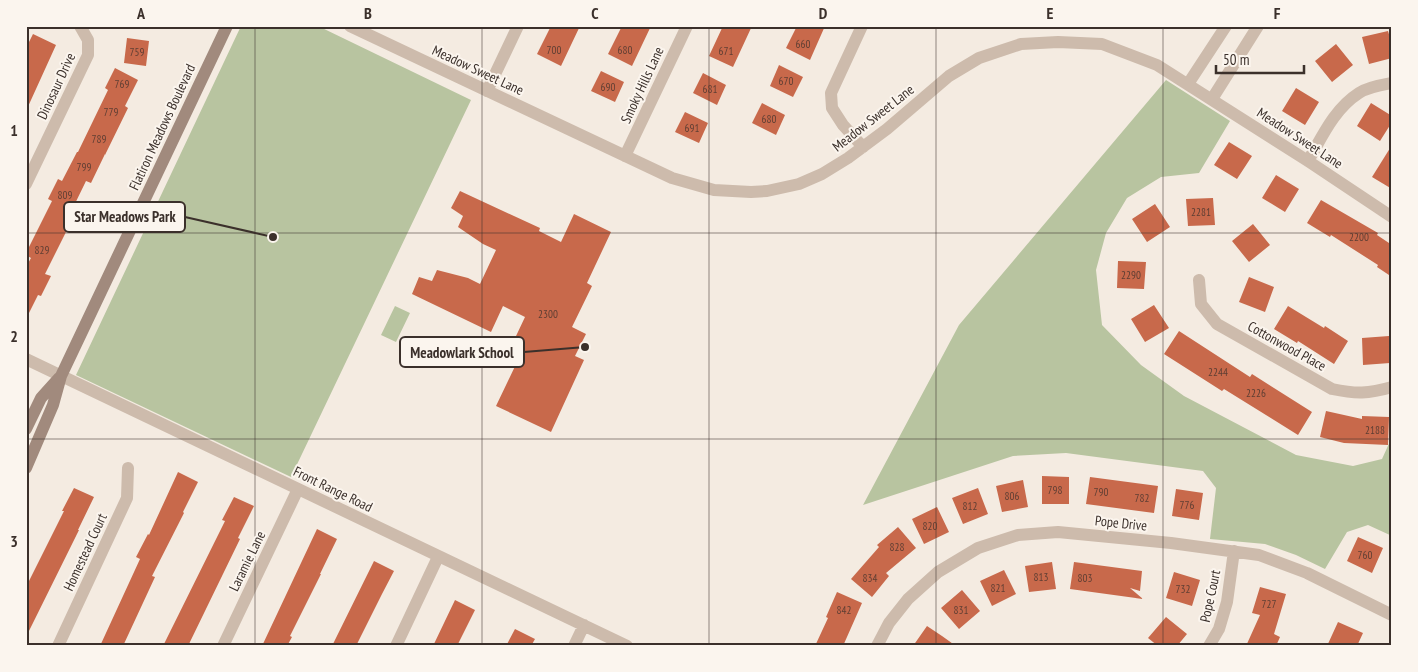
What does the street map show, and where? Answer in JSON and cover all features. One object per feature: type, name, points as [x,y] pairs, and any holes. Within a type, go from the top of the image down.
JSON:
[{"type":"street","name":"Dinosaur Drive","points":[[26,184],[88,55],[88,40],[80,26]]},
{"type":"street","name":"Flatiron Meadows Boulevard","points":[[26,468],[53,405],[61,376],[227,26]]},
{"type":"street","points":[[487,91],[518,26]]},
{"type":"street","name":"Smoky Hills Lane","points":[[625,156],[687,26]]},
{"type":"street","points":[[862,26],[831,93],[832,108],[843,125],[863,147]]},
{"type":"street","points":[[1188,84],[1226,26]]},
{"type":"street","points":[[1212,100],[1258,26]]},
{"type":"street","name":"Meadow Sweet Lane","points":[[354,27],[672,178],[714,190],[751,192],[767,191],[799,184],[822,174],[887,129],[949,76],[979,58],[1021,44],[1058,42],[1102,44],[1157,65],[1392,217]]},
{"type":"street","points":[[1308,161],[1330,122],[1345,104],[1360,92],[1392,83]]},
{"type":"street","name":"Cottonwood Place","points":[[1199,280],[1201,304],[1217,324],[1332,389],[1352,393],[1371,393],[1392,387]]},
{"type":"street","name":"Front Range Road","points":[[26,360],[627,646]]},
{"type":"street","name":"Flatiron Meadows Boulevard","points":[[26,429],[41,398],[61,376]]},
{"type":"street","name":"Homestead Court","points":[[58,646],[127,498],[128,468]]},
{"type":"street","name":"Laramie Lane","points":[[223,646],[298,489]]},
{"type":"street","name":"Pope Drive","points":[[877,646],[889,623],[908,599],[938,572],[978,548],[1018,535],[1058,532],[1259,554],[1306,573],[1392,615]]},
{"type":"street","name":"Pope Court","points":[[1209,646],[1219,629],[1227,602],[1234,551]]},
{"type":"street","points":[[396,646],[438,557]]},
{"type":"street","points":[[574,646],[584,625]]},
{"type":"green space","points":[[241,26],[318,26],[471,100],[291,477],[76,375]]},
{"type":"green space","points":[[1166,80],[1230,121],[1199,173],[1161,177],[1127,198],[1106,233],[1096,270],[1102,325],[1141,365],[1184,396],[1296,455],[1353,466],[1382,459],[1392,437],[1392,536],[1368,525],[1347,532],[1325,569],[1296,555],[1265,544],[1210,539],[1216,488],[1203,471],[1066,453],[1013,456],[863,505],[959,325]]},
{"type":"green space","points":[[395,306],[410,313],[396,342],[381,335]]},
{"type":"building","points":[[551,26],[580,26],[561,66],[537,54]]},
{"type":"building","points":[[622,26],[651,26],[632,66],[608,54]]},
{"type":"building","points":[[723,26],[752,26],[733,67],[709,56]]},
{"type":"building","points":[[797,26],[825,26],[810,60],[786,48]]},
{"type":"building","points":[[1388,31],[1392,44],[1392,58],[1369,64],[1362,37]]},
{"type":"building","points":[[33,34],[56,45],[26,111],[26,48]]},
{"type":"building","points":[[127,38],[149,41],[146,66],[124,63]]},
{"type":"building","points":[[1336,44],[1353,65],[1332,82],[1315,61]]},
{"type":"building","points":[[779,65],[803,77],[793,97],[770,86]]},
{"type":"building","points":[[115,68],[138,80],[125,106],[128,108],[91,183],[86,181],[68,218],[72,220],[45,274],[51,276],[41,296],[38,295],[26,319],[26,267],[31,258],[26,253],[52,201],[48,199],[58,179],[62,181],[78,152],[108,90],[105,88]]},
{"type":"building","points":[[601,71],[624,82],[615,102],[591,91]]},
{"type":"building","points":[[703,73],[726,85],[717,105],[693,93]]},
{"type":"building","points":[[1296,88],[1319,102],[1305,125],[1282,111]]},
{"type":"building","points":[[762,103],[785,115],[776,135],[752,123]]},
{"type":"building","points":[[1371,103],[1392,116],[1392,122],[1380,141],[1357,126]]},
{"type":"building","points":[[685,112],[708,123],[699,143],[675,132]]},
{"type":"building","points":[[1229,142],[1252,156],[1237,179],[1214,165]]},
{"type":"building","points":[[1392,145],[1392,189],[1372,177]]},
{"type":"building","points":[[1276,175],[1299,189],[1285,212],[1262,198]]},
{"type":"building","points":[[460,191],[540,228],[539,231],[561,242],[574,214],[611,232],[587,283],[592,286],[572,327],[586,334],[575,356],[584,360],[551,432],[496,406],[518,360],[507,355],[525,317],[503,306],[491,332],[412,294],[419,277],[432,281],[437,270],[468,278],[480,284],[496,250],[483,244],[458,227],[463,216],[451,208]]},
{"type":"building","points":[[1213,198],[1215,225],[1188,226],[1186,199]]},
{"type":"building","points":[[1321,200],[1378,233],[1377,235],[1392,245],[1392,277],[1377,267],[1378,265],[1331,235],[1330,237],[1307,223]]},
{"type":"building","points":[[1155,204],[1170,227],[1147,242],[1132,219]]},
{"type":"building","points":[[1253,224],[1270,245],[1249,262],[1232,241]]},
{"type":"building","points":[[1118,261],[1146,262],[1144,289],[1117,288]]},
{"type":"building","points":[[1249,277],[1274,287],[1265,312],[1239,302]]},
{"type":"building","points":[[1154,305],[1169,328],[1145,342],[1131,319]]},
{"type":"building","points":[[1288,306],[1348,341],[1334,364],[1298,341],[1297,343],[1274,329]]},
{"type":"building","points":[[1179,331],[1250,377],[1252,374],[1312,412],[1298,435],[1224,389],[1222,391],[1164,354]]},
{"type":"building","points":[[1389,336],[1390,363],[1363,365],[1362,338]]},
{"type":"building","points":[[1326,411],[1362,419],[1362,416],[1389,417],[1388,445],[1344,443],[1320,437]]},
{"type":"building","points":[[178,472],[198,482],[152,576],[155,577],[123,646],[100,646],[140,559],[136,557],[149,535]]},
{"type":"building","points":[[1042,476],[1069,477],[1069,504],[1042,504]]},
{"type":"building","points":[[1090,477],[1158,486],[1154,513],[1086,504]]},
{"type":"building","points":[[1023,480],[1028,507],[1002,512],[996,486]]},
{"type":"building","points":[[74,488],[94,497],[26,637],[26,587]]},
{"type":"building","points":[[978,488],[988,514],[963,524],[952,498]]},
{"type":"building","points":[[1176,489],[1203,493],[1199,520],[1172,516]]},
{"type":"building","points":[[234,497],[254,506],[238,538],[240,539],[188,646],[163,646],[225,521],[222,520]]},
{"type":"building","points":[[937,507],[949,532],[924,544],[912,519]]},
{"type":"building","points":[[898,527],[916,548],[886,573],[889,576],[872,597],[851,579],[879,547],[877,545]]},
{"type":"building","points":[[317,529],[337,539],[290,636],[292,637],[287,646],[262,646]]},
{"type":"building","points":[[1358,537],[1383,548],[1372,573],[1347,561]]},
{"type":"building","points":[[374,561],[394,571],[356,646],[332,646]]},
{"type":"building","points":[[1052,562],[1056,589],[1029,592],[1025,566]]},
{"type":"building","points":[[1074,562],[1142,571],[1140,591],[1130,588],[1143,599],[1070,589]]},
{"type":"building","points":[[1004,570],[1016,594],[992,606],[980,581]]},
{"type":"building","points":[[1174,572],[1200,580],[1192,606],[1166,598]]},
{"type":"building","points":[[1260,587],[1286,594],[1274,634],[1280,637],[1276,646],[1246,646],[1260,615],[1252,613]]},
{"type":"building","points":[[962,590],[980,611],[959,629],[941,608]]},
{"type":"building","points":[[837,592],[862,603],[843,646],[815,646],[828,618],[826,617]]},
{"type":"building","points":[[455,600],[475,610],[457,646],[433,646]]},
{"type":"building","points":[[1166,617],[1187,634],[1177,646],[1158,646],[1148,638]]},
{"type":"building","points":[[1338,622],[1363,633],[1357,646],[1327,646]]},
{"type":"building","points":[[927,626],[942,636],[956,646],[913,646]]},
{"type":"building","points":[[515,629],[535,639],[531,646],[506,646]]},
{"type":"place","name":"Star Meadows Park","points":[[273,237]]},
{"type":"place","name":"Meadowlark School","points":[[585,347]]}]
